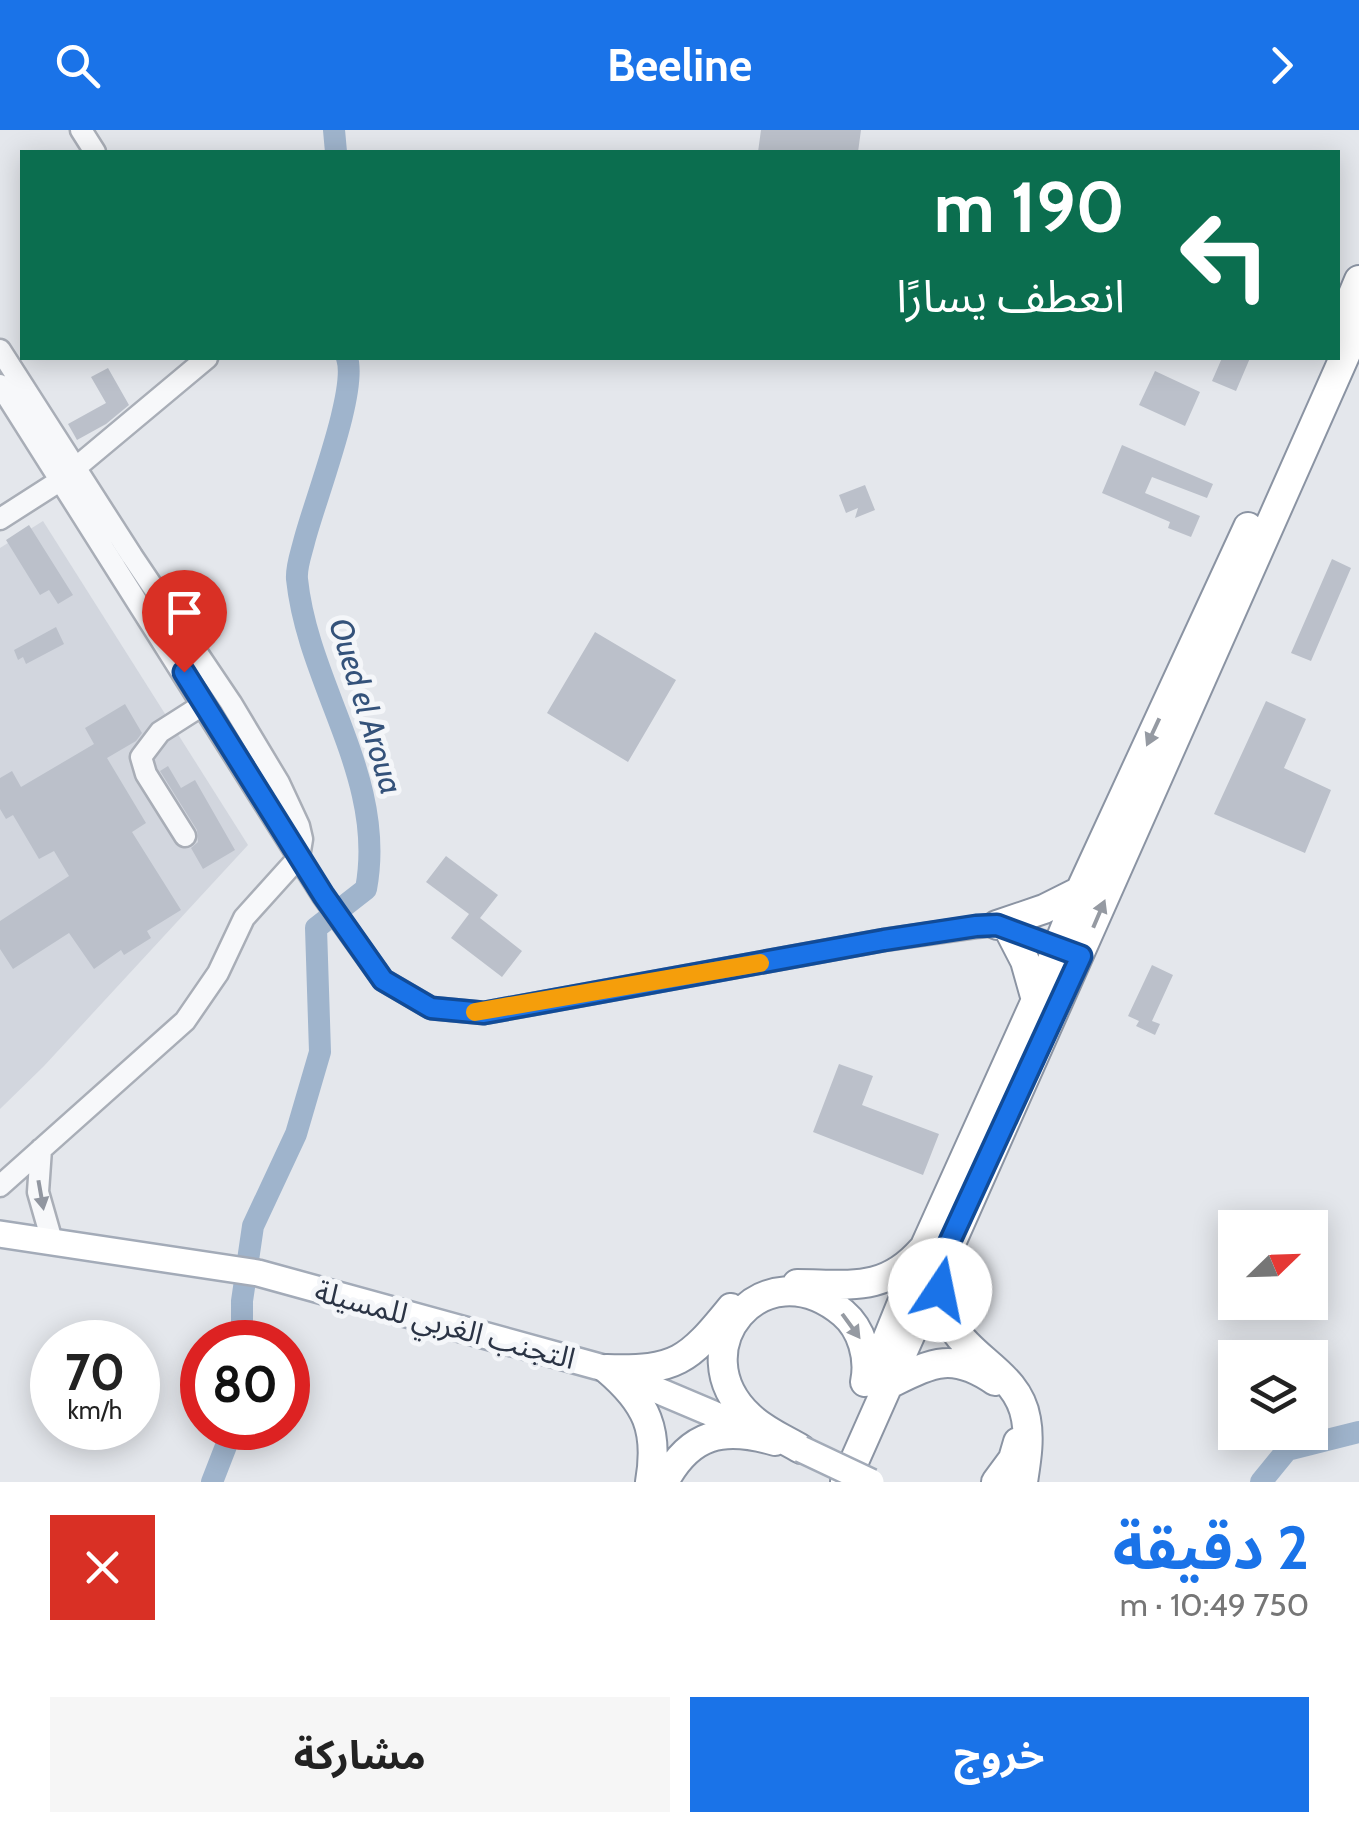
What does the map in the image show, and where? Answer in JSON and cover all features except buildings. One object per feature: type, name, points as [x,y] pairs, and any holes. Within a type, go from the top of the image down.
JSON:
[{"type":"highway","points":[[1340,325],[1359,280]]},
{"type":"highway","points":[[828,1482],[1359,324]]},
{"type":"highway","points":[[845,1482],[916,1325],[932,1256],[1036,1000],[1070,951],[1080,890],[1325,360]]},
{"type":"highway","points":[[1036,1000],[1025,961],[1003,928],[1080,890]]},
{"type":"highway","points":[[606,1369],[658,1369],[679,1361],[699,1345],[735,1303],[756,1289],[787,1284],[872,1284],[932,1256]]},
{"type":"highway","points":[[932,1256],[954,1329],[1004,1376],[1026,1417],[1023,1482]]},
{"type":"highway","points":[[801,1448],[748,1416],[737,1402],[722,1368],[726,1337],[738,1316],[758,1298],[805,1290],[850,1319],[860,1334],[868,1369],[861,1404]]},
{"type":"highway","points":[[887,1385],[926,1365],[948,1362],[972,1365],[996,1382],[1019,1417],[1013,1459],[996,1482]]},
{"type":"highway","points":[[606,1369],[632,1391],[644,1410],[653,1437],[650,1482]]},
{"type":"highway","points":[[664,1482],[676,1459],[698,1442],[721,1432],[801,1448]]},
{"type":"main road","name":"التجنب الغربي للمسيلة","points":[[0,1234],[258,1273],[606,1369],[801,1448],[871,1482]]},
{"type":"street","points":[[0,350],[68,473],[171,634],[208,710],[299,857],[383,980],[405,995],[431,1008],[484,1013],[884,940],[1003,928],[1070,951]]},
{"type":"street","points":[[0,519],[68,473],[205,360]]},
{"type":"street","points":[[0,384],[68,473]]},
{"type":"street","points":[[0,1186],[185,1021],[218,972],[244,918],[299,857],[299,826],[279,783],[231,703],[171,634]]},
{"type":"street","points":[[185,836],[146,774],[141,756],[160,732],[231,703]]},
{"type":"street","points":[[41,1148],[38,1192],[52,1241]]},
{"type":"shaded area","points":[[43,521],[248,845],[0,1109],[0,548]]},
{"type":"waterway","name":"Oued el Aroua","points":[[334,130],[336,150]]},
{"type":"waterway","name":"Oued el Aroua","points":[[242,1320],[253,1226],[296,1134],[320,1052],[316,928],[366,889],[370,848],[366,809],[344,732],[315,657],[297,579],[304,542],[341,420],[349,374],[347,360]]},
{"type":"waterway","points":[[1261,1482],[1287,1450],[1359,1432]]},
{"type":"waterway","name":"Oued el Aroua","points":[[212,1482],[224,1450]]},
{"type":"slow traffic","points":[[475,1012],[760,963]]},
{"type":"route","points":[[184,672],[324,896],[383,980],[431,1008],[484,1013],[976,926],[997,925],[1081,956],[939,1265],[940,1290]]}]
